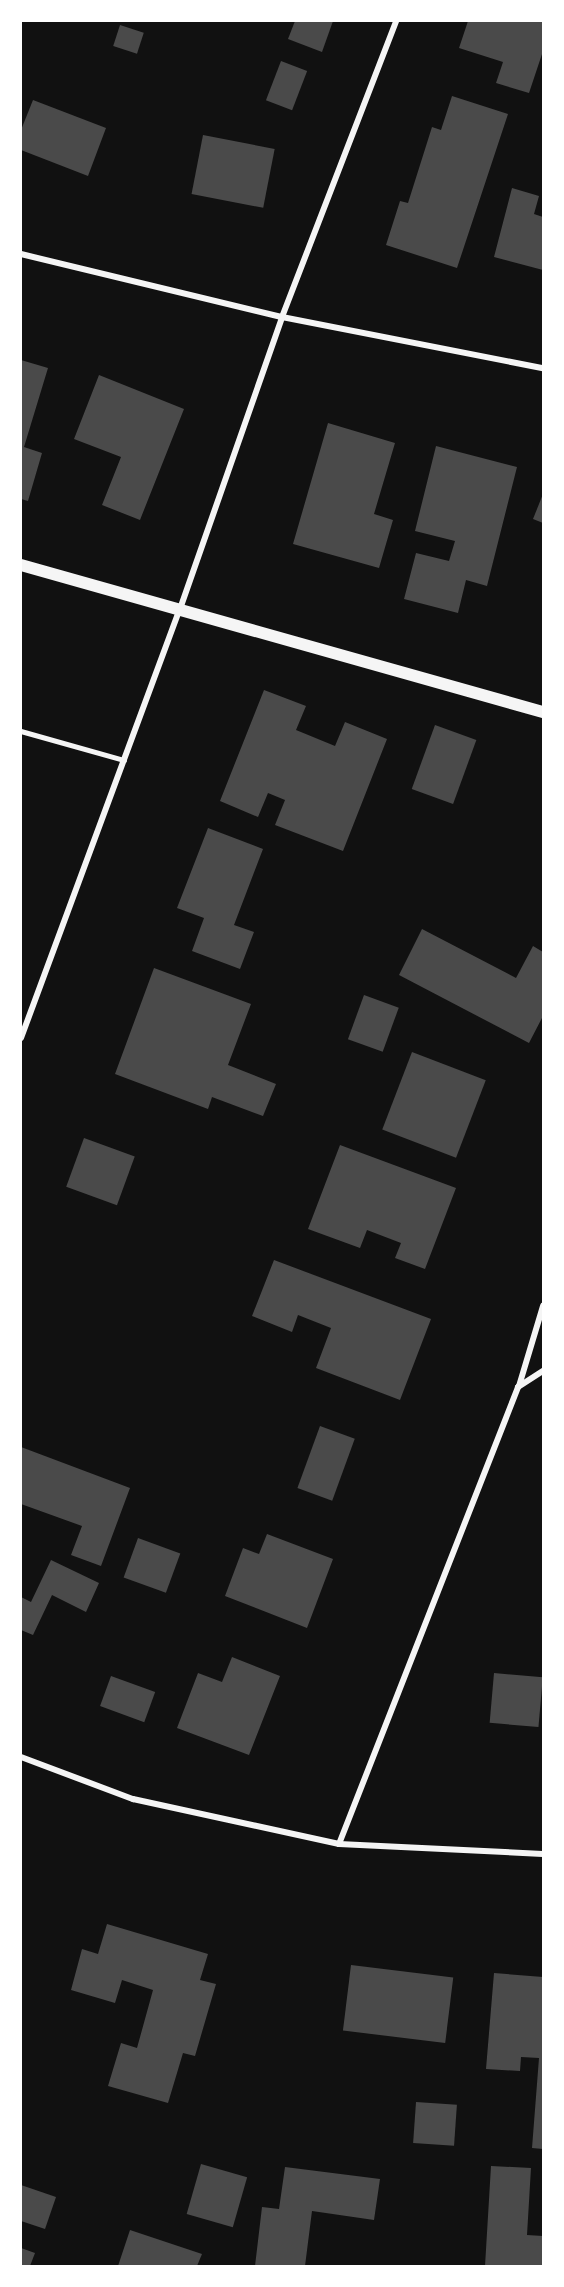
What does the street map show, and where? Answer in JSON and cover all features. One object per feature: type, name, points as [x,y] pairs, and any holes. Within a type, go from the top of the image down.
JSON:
[{"type":"main road","points":[[21,565],[543,712]]},
{"type":"street","points":[[21,1038],[180,609],[282,317],[396,21]]},
{"type":"street","points":[[21,254],[282,317],[543,368]]},
{"type":"street","points":[[339,1844],[518,1387],[543,1306]]},
{"type":"street","points":[[518,1387],[543,1371]]},
{"type":"street","points":[[21,1757],[133,1799],[339,1844],[543,1854]]},
{"type":"lane","points":[[21,731],[124,760]]},
{"type":"building","points":[[295,21],[333,21],[322,52],[288,39]]},
{"type":"building","points":[[468,21],[543,21],[543,51],[529,93],[496,83],[503,62],[459,48]]},
{"type":"building","points":[[120,25],[144,33],[137,54],[113,46]]},
{"type":"building","points":[[281,61],[307,71],[292,110],[266,100]]},
{"type":"building","points":[[452,96],[508,114],[457,268],[386,245],[400,201],[408,203],[432,127],[441,130]]},
{"type":"building","points":[[33,100],[106,128],[88,176],[21,150],[21,130]]},
{"type":"building","points":[[203,135],[275,149],[263,208],[192,194]]},
{"type":"building","points":[[512,188],[539,196],[534,214],[543,217],[543,270],[494,257]]},
{"type":"building","points":[[21,360],[48,368],[24,447],[42,453],[28,501],[21,499]]},
{"type":"building","points":[[99,375],[184,409],[140,520],[102,505],[121,457],[74,439]]},
{"type":"building","points":[[328,423],[395,443],[374,514],[393,520],[379,568],[293,544]]},
{"type":"building","points":[[436,446],[517,467],[487,586],[466,580],[458,613],[404,599],[416,553],[449,561],[455,541],[415,531]]},
{"type":"building","points":[[543,494],[543,523],[533,519]]},
{"type":"building","points":[[264,690],[306,706],[296,730],[335,746],[345,722],[387,739],[343,851],[275,825],[285,800],[268,793],[258,817],[220,801]]},
{"type":"building","points":[[435,725],[476,740],[453,804],[412,789]]},
{"type":"building","points":[[208,828],[263,849],[234,925],[254,932],[240,969],[192,951],[204,918],[177,908]]},
{"type":"building","points":[[422,929],[516,978],[533,946],[543,952],[543,1016],[529,1043],[399,975]]},
{"type":"building","points":[[154,968],[251,1004],[228,1065],[276,1084],[263,1116],[212,1097],[208,1109],[115,1074]]},
{"type":"building","points":[[364,995],[399,1008],[383,1052],[348,1039]]},
{"type":"building","points":[[412,1052],[486,1080],[456,1158],[382,1129]]},
{"type":"building","points":[[84,1138],[135,1156],[117,1205],[66,1187]]},
{"type":"building","points":[[340,1145],[456,1188],[425,1269],[395,1258],[401,1243],[367,1230],[360,1248],[308,1229]]},
{"type":"building","points":[[274,1260],[431,1319],[400,1400],[316,1368],[331,1328],[298,1315],[292,1332],[252,1316]]},
{"type":"building","points":[[320,1426],[355,1439],[332,1501],[297,1488]]},
{"type":"building","points":[[21,1447],[130,1488],[101,1566],[71,1555],[82,1526],[21,1504]]},
{"type":"building","points":[[267,1534],[333,1559],[307,1628],[225,1596],[243,1548],[259,1554]]},
{"type":"building","points":[[138,1538],[180,1553],[166,1593],[124,1577]]},
{"type":"building","points":[[51,1560],[99,1583],[86,1612],[52,1595],[33,1635],[21,1630],[21,1597],[31,1602]]},
{"type":"building","points":[[232,1657],[280,1676],[249,1755],[177,1728],[198,1673],[222,1682]]},
{"type":"building","points":[[494,1673],[543,1677],[538,1727],[490,1723]]},
{"type":"building","points":[[111,1676],[155,1692],[144,1722],[100,1706]]},
{"type":"building","points":[[107,1924],[208,1954],[200,1980],[216,1984],[195,2056],[183,2053],[168,2103],[108,2086],[121,2043],[137,2048],[153,1990],[122,1980],[115,2003],[71,1990],[82,1949],[98,1954]]},
{"type":"building","points":[[351,1965],[453,1978],[445,2043],[343,2031]]},
{"type":"building","points":[[494,1973],[543,1977],[543,2149],[532,2148],[539,2058],[521,2057],[520,2071],[486,2069]]},
{"type":"building","points":[[416,2102],[457,2105],[454,2146],[413,2143]]},
{"type":"building","points":[[201,2164],[247,2177],[233,2227],[187,2214]]},
{"type":"building","points":[[491,2166],[531,2168],[527,2235],[543,2236],[543,2266],[485,2266]]},
{"type":"building","points":[[285,2167],[380,2179],[374,2220],[312,2211],[305,2266],[255,2266],[262,2207],[279,2209]]},
{"type":"building","points":[[21,2185],[56,2197],[45,2229],[21,2221]]},
{"type":"building","points":[[130,2230],[202,2254],[197,2266],[118,2266]]},
{"type":"building","points":[[21,2248],[35,2253],[30,2266],[21,2266]]}]
